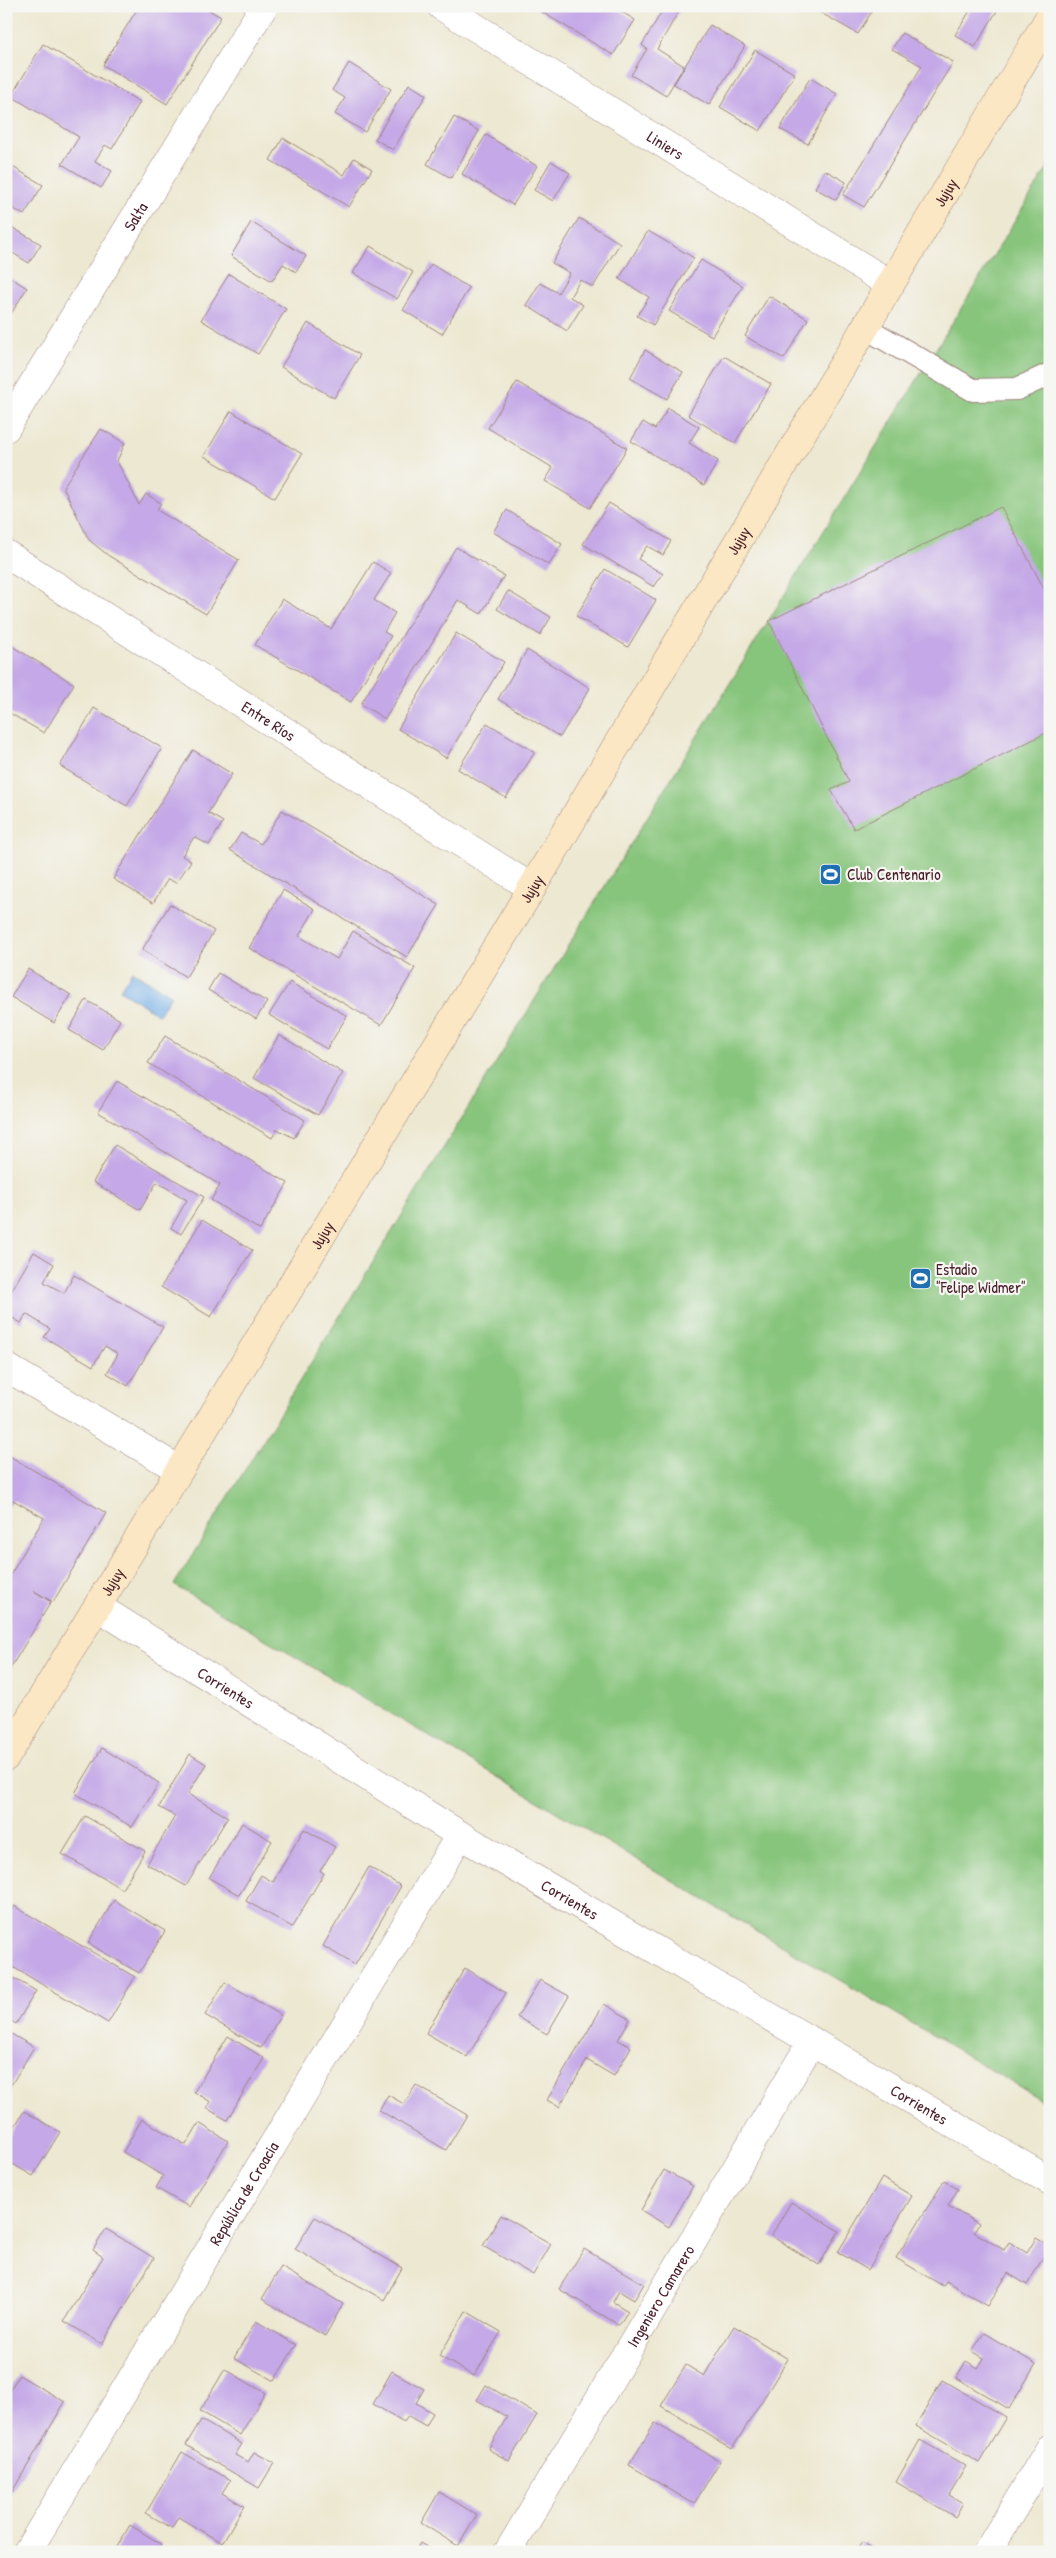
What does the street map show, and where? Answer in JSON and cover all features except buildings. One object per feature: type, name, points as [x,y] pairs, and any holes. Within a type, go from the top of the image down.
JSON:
[{"type":"main road","name":"Jujuy","points":[[6,1757],[98,1607],[178,1469],[532,888],[1050,16]]},
{"type":"street","name":"Salta","points":[[6,428],[264,6]]},
{"type":"street","name":"Liniers","points":[[441,6],[890,284]]},
{"type":"street","name":"Entre Ríos","points":[[6,554],[532,888]]},
{"type":"street","points":[[6,1367],[178,1469]]},
{"type":"street","name":"Corrientes","points":[[98,1607],[460,1835],[1050,2181]]},
{"type":"street","name":"República de Croacia","points":[[27,2552],[460,1835]]},
{"type":"street","name":"Ingeniero Camarero","points":[[508,2552],[812,2042]]},
{"type":"street","points":[[987,2552],[1050,2448]]},
{"type":"lane","points":[[864,327],[973,390],[1017,390],[1050,374]]},
{"type":"green space","name":"Club Centenario","points":[[1050,164],[1050,2105],[174,1585]]},
{"type":"water","points":[[132,971],[171,995],[159,1015],[120,990]]},
{"type":"place","name":"Club Centenario","points":[[831,874]]},
{"type":"place","name":"Estadio \"Felipe Widmer\"","points":[[920,1278]]}]
